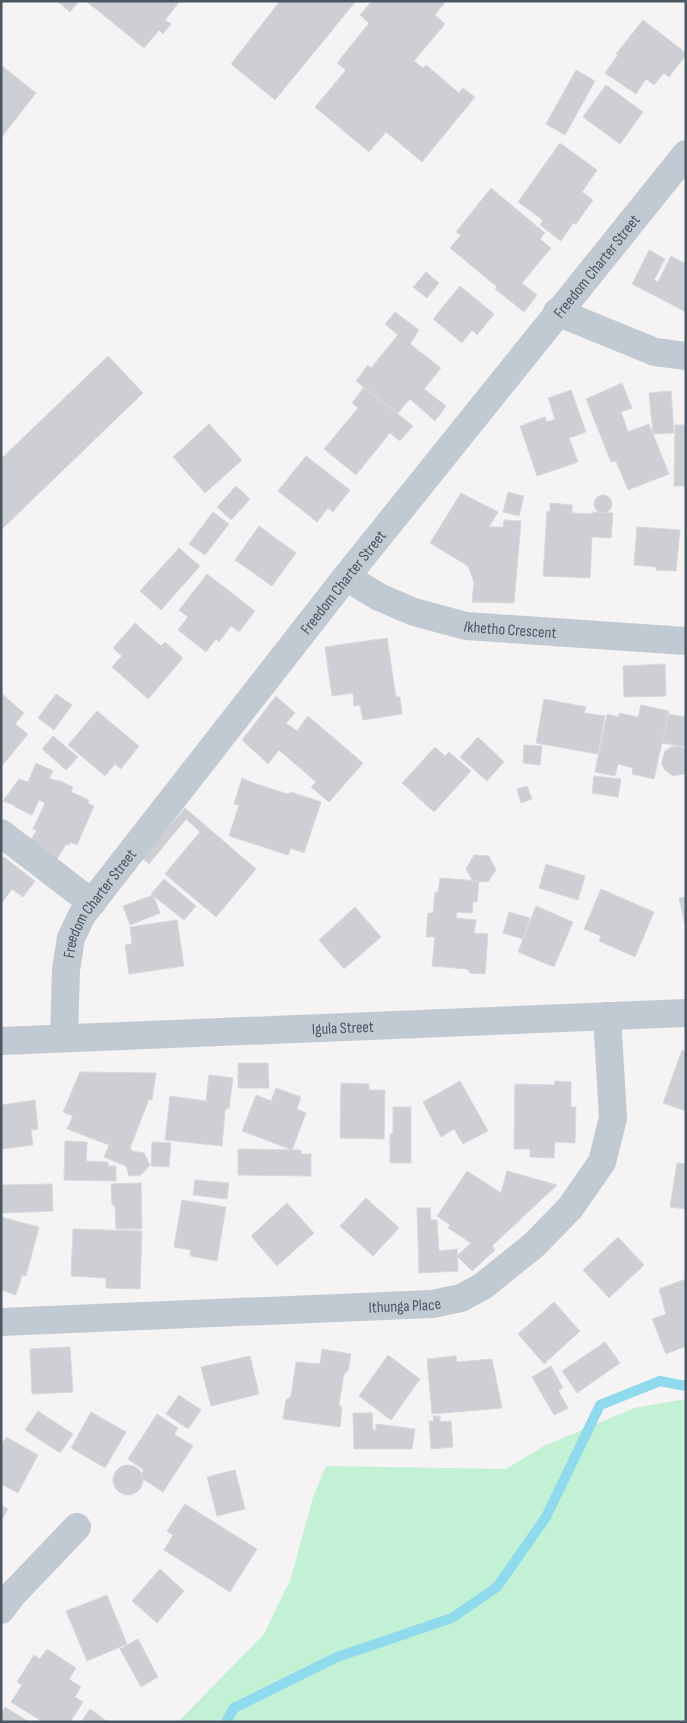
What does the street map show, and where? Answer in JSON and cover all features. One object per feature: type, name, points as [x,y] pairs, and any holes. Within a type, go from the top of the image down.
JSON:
[{"type":"street","name":"Freedom Charter Street","points":[[64,1038],[66,970],[71,938],[82,915],[346,577],[557,312],[686,154]]},
{"type":"street","points":[[557,312],[655,352],[686,356]]},
{"type":"street","name":"Ikhetho Crescent","points":[[346,577],[379,597],[414,612],[466,626],[686,641]]},
{"type":"street","points":[[1,833],[92,903]]},
{"type":"street","name":"Igula Street","points":[[1,1041],[686,1013]]},
{"type":"street","name":"Ithunga Place","points":[[1,1322],[432,1304],[461,1298],[483,1286],[534,1245],[570,1208],[602,1162],[613,1118],[607,1016]]},
{"type":"street","points":[[1,1610],[12,1595],[77,1528]]},
{"type":"green space","points":[[686,1399],[686,1722],[178,1722],[264,1634],[291,1578],[313,1497],[326,1466],[506,1469],[544,1446],[634,1408]]},
{"type":"building","points":[[57,1],[79,1],[70,12]]},
{"type":"building","points":[[86,1],[180,1],[165,20],[171,24],[163,34],[159,30],[144,48]]},
{"type":"building","points":[[280,1],[356,1],[275,100],[231,64]]},
{"type":"building","points":[[372,1],[446,1],[435,15],[445,24],[414,61],[423,68],[426,65],[459,93],[463,88],[475,97],[422,162],[386,132],[369,152],[315,107],[346,70],[337,63],[369,23],[360,15]]},
{"type":"building","points":[[643,20],[686,53],[686,55],[669,77],[664,73],[654,85],[646,79],[636,94],[605,73],[618,55],[616,54]]},
{"type":"building","points":[[1,65],[36,93],[1,138]]},
{"type":"building","points":[[576,70],[595,81],[565,135],[546,124]]},
{"type":"building","points":[[606,85],[643,112],[620,144],[583,117]]},
{"type":"building","points":[[560,143],[597,170],[582,192],[593,200],[576,224],[573,223],[561,241],[540,225],[543,220],[518,202]]},
{"type":"building","points":[[491,188],[545,233],[540,239],[551,248],[522,283],[537,295],[524,312],[495,289],[497,287],[450,248],[461,235],[456,232]]},
{"type":"building","points":[[649,250],[665,259],[654,280],[658,282],[671,256],[686,264],[686,312],[632,284]]},
{"type":"building","points":[[426,272],[439,283],[427,298],[413,287]]},
{"type":"building","points":[[460,286],[494,314],[477,335],[472,330],[462,343],[433,319]]},
{"type":"building","points":[[395,312],[419,330],[410,344],[441,368],[424,389],[446,406],[435,421],[410,399],[397,414],[356,381],[368,365],[371,368],[398,335],[385,324]]},
{"type":"building","points":[[108,356],[143,393],[1,530],[1,459]]},
{"type":"building","points":[[622,383],[632,408],[621,412],[628,432],[649,424],[669,474],[628,490],[616,461],[611,462],[586,399]]},
{"type":"building","points":[[364,387],[413,426],[400,441],[390,433],[356,475],[324,449],[358,408],[352,403]]},
{"type":"building","points":[[571,390],[586,432],[569,438],[578,462],[537,476],[520,426],[545,417],[547,422],[555,419],[548,398]]},
{"type":"building","points":[[671,391],[674,433],[653,434],[649,393]]},
{"type":"building","points":[[209,424],[242,460],[205,493],[173,457]]},
{"type":"building","points":[[675,425],[686,425],[686,486],[674,486]]},
{"type":"building","points":[[306,456],[350,490],[333,512],[328,508],[317,522],[278,491]]},
{"type":"building","points":[[236,486],[250,499],[231,520],[217,507]]},
{"type":"building","points":[[508,492],[524,496],[519,516],[503,512]]},
{"type":"building","points":[[461,493],[498,512],[489,527],[503,527],[504,520],[521,521],[514,603],[472,602],[474,582],[468,566],[430,543]]},
{"type":"building","points":[[603,495],[609,498],[612,504],[609,510],[603,513],[597,510],[594,504],[597,498]]},
{"type":"building","points":[[550,503],[572,505],[572,513],[613,513],[611,538],[592,537],[590,578],[543,576],[547,511],[550,512]]},
{"type":"building","points":[[213,512],[229,524],[205,555],[189,544]]},
{"type":"building","points":[[259,526],[296,553],[272,586],[235,560]]},
{"type":"building","points":[[637,527],[680,530],[676,571],[656,570],[656,567],[634,565]]},
{"type":"building","points":[[179,548],[200,566],[161,610],[140,591]]},
{"type":"building","points":[[207,574],[255,611],[239,632],[231,626],[219,642],[216,639],[206,652],[178,630],[188,617],[179,610]]},
{"type":"building","points":[[135,623],[161,646],[165,642],[183,658],[148,699],[112,667],[122,656],[113,648]]},
{"type":"building","points":[[387,638],[396,697],[400,697],[402,714],[363,720],[360,705],[354,706],[353,693],[332,696],[325,647]]},
{"type":"building","points":[[665,664],[666,696],[624,697],[623,666]]},
{"type":"building","points":[[2,694],[24,713],[15,724],[28,734],[1,767]]},
{"type":"building","points":[[56,694],[72,705],[54,730],[38,718]]},
{"type":"building","points":[[276,696],[295,713],[286,723],[297,731],[308,716],[363,763],[329,802],[311,787],[316,782],[279,750],[268,764],[242,740]]},
{"type":"building","points":[[544,699],[586,707],[584,713],[605,716],[598,754],[536,743]]},
{"type":"building","points":[[641,705],[669,711],[654,779],[632,774],[633,768],[618,764],[615,776],[595,772],[607,714],[619,717],[619,713],[638,717]]},
{"type":"building","points":[[97,711],[139,746],[121,769],[115,764],[105,776],[68,745]]},
{"type":"building","points":[[668,714],[686,717],[686,747],[662,743]]},
{"type":"building","points":[[53,736],[78,757],[66,770],[42,749]]},
{"type":"building","points":[[478,737],[504,762],[487,781],[460,757]]},
{"type":"building","points":[[524,745],[542,746],[540,765],[523,763]]},
{"type":"building","points":[[673,746],[686,749],[686,773],[684,774],[673,776],[662,765],[665,751]]},
{"type":"building","points":[[435,747],[445,756],[449,752],[471,771],[434,812],[402,783]]},
{"type":"building","points":[[36,763],[53,771],[49,778],[73,787],[71,792],[89,800],[88,803],[94,806],[77,845],[70,842],[69,845],[66,844],[54,864],[28,844],[37,830],[33,829],[45,803],[39,800],[32,815],[3,801],[19,779],[28,782]]},
{"type":"building","points":[[594,776],[621,779],[618,797],[592,793]]},
{"type":"building","points":[[242,778],[288,794],[291,792],[321,802],[304,853],[291,848],[288,855],[229,836],[239,805],[234,804]]},
{"type":"building","points":[[527,786],[532,799],[521,803],[517,789]]},
{"type":"building","points":[[185,808],[256,869],[216,917],[165,874],[200,832],[186,819],[149,864],[142,858]]},
{"type":"building","points":[[474,855],[489,856],[496,870],[488,882],[473,881],[466,869]]},
{"type":"building","points":[[4,857],[35,881],[23,897],[12,889],[1,904],[1,860]]},
{"type":"building","points":[[546,864],[585,876],[578,900],[539,888]]},
{"type":"building","points":[[440,878],[479,881],[477,902],[473,902],[472,913],[457,912],[456,918],[476,920],[474,933],[488,934],[485,974],[470,973],[467,969],[432,966],[435,937],[426,937],[428,913],[433,913],[435,892],[438,892]]},
{"type":"building","points":[[164,879],[196,906],[184,920],[151,894]]},
{"type":"building","points":[[601,889],[654,912],[635,957],[599,941],[601,936],[584,929]]},
{"type":"building","points":[[153,895],[160,913],[130,925],[123,906]]},
{"type":"building","points":[[686,897],[686,929],[679,898]]},
{"type":"building","points":[[536,906],[573,922],[554,967],[518,952]]},
{"type":"building","points":[[355,907],[381,937],[344,969],[319,940]]},
{"type":"building","points":[[509,912],[530,918],[523,939],[503,933]]},
{"type":"building","points":[[177,920],[184,966],[129,974],[125,945],[132,944],[130,927]]},
{"type":"building","points":[[682,1050],[686,1052],[686,1111],[663,1103]]},
{"type":"building","points":[[238,1063],[268,1063],[269,1088],[238,1088]]},
{"type":"building","points":[[80,1072],[156,1073],[152,1100],[149,1099],[130,1148],[132,1151],[144,1153],[150,1165],[141,1175],[129,1176],[126,1166],[104,1157],[109,1145],[67,1129],[73,1116],[63,1112]]},
{"type":"building","points":[[209,1075],[233,1078],[229,1108],[225,1110],[222,1146],[165,1140],[170,1096],[206,1101]]},
{"type":"building","points":[[460,1081],[488,1131],[463,1144],[454,1129],[441,1137],[423,1102]]},
{"type":"building","points":[[555,1081],[571,1082],[571,1107],[576,1107],[575,1143],[555,1142],[554,1158],[530,1157],[530,1149],[514,1149],[515,1084],[554,1085]]},
{"type":"building","points":[[341,1083],[369,1084],[369,1090],[385,1090],[384,1139],[340,1138]]},
{"type":"building","points":[[276,1088],[301,1097],[297,1109],[306,1113],[292,1150],[242,1131],[256,1095],[271,1101]]},
{"type":"building","points":[[35,1100],[38,1129],[31,1130],[33,1145],[1,1149],[1,1105]]},
{"type":"building","points":[[393,1107],[411,1107],[411,1163],[390,1163],[390,1134],[393,1134]]},
{"type":"building","points":[[65,1141],[87,1142],[86,1161],[108,1162],[108,1166],[116,1166],[116,1181],[64,1180]]},
{"type":"building","points":[[152,1142],[171,1143],[169,1167],[151,1166]]},
{"type":"building","points":[[238,1149],[301,1150],[301,1154],[311,1154],[311,1176],[238,1175]]},
{"type":"building","points":[[677,1163],[686,1164],[686,1209],[670,1207]]},
{"type":"building","points":[[467,1171],[501,1193],[507,1171],[557,1185],[492,1246],[495,1250],[472,1271],[457,1256],[471,1243],[448,1228],[450,1225],[437,1216]]},
{"type":"building","points":[[195,1180],[229,1183],[227,1199],[193,1195]]},
{"type":"building","points":[[141,1183],[142,1229],[116,1229],[115,1206],[112,1205],[111,1184]]},
{"type":"building","points":[[52,1184],[53,1211],[1,1213],[1,1185]]},
{"type":"building","points":[[366,1198],[399,1228],[373,1256],[340,1226]]},
{"type":"building","points":[[182,1200],[226,1207],[217,1261],[190,1256],[191,1250],[174,1247]]},
{"type":"building","points":[[287,1203],[314,1233],[277,1266],[251,1236]]},
{"type":"building","points":[[417,1208],[430,1208],[431,1220],[437,1220],[439,1251],[457,1249],[458,1271],[419,1273]]},
{"type":"building","points":[[1,1217],[39,1227],[26,1276],[22,1275],[16,1295],[1,1290]]},
{"type":"building","points":[[73,1229],[142,1231],[140,1289],[106,1288],[106,1278],[71,1276]]},
{"type":"building","points":[[618,1237],[644,1265],[609,1298],[583,1270]]},
{"type":"building","points":[[686,1279],[686,1346],[666,1354],[652,1319],[666,1314],[659,1289]]},
{"type":"building","points":[[554,1302],[580,1331],[544,1364],[518,1334]]},
{"type":"building","points":[[605,1342],[620,1363],[577,1393],[562,1371]]},
{"type":"building","points":[[70,1347],[73,1392],[32,1394],[30,1349]]},
{"type":"building","points":[[322,1349],[351,1354],[348,1371],[344,1374],[339,1404],[342,1408],[340,1427],[283,1419],[286,1400],[291,1396],[296,1362],[320,1364]]},
{"type":"building","points":[[388,1355],[420,1379],[391,1420],[359,1396]]},
{"type":"building","points":[[250,1356],[259,1394],[211,1406],[201,1367]]},
{"type":"building","points":[[456,1356],[457,1362],[492,1359],[502,1408],[432,1414],[427,1359]]},
{"type":"building","points":[[551,1366],[563,1388],[558,1390],[568,1408],[554,1415],[532,1377]]},
{"type":"building","points":[[179,1395],[201,1410],[188,1429],[166,1414]]},
{"type":"building","points":[[38,1411],[73,1434],[60,1453],[25,1430]]},
{"type":"building","points":[[91,1412],[126,1432],[105,1468],[71,1448]]},
{"type":"building","points":[[353,1413],[372,1413],[373,1430],[376,1430],[376,1424],[415,1429],[412,1449],[354,1449]]},
{"type":"building","points":[[157,1414],[178,1428],[174,1434],[193,1446],[163,1492],[140,1477],[144,1470],[128,1459]]},
{"type":"building","points":[[433,1416],[440,1416],[440,1422],[451,1421],[453,1447],[431,1449],[429,1421],[434,1421]]},
{"type":"building","points":[[6,1437],[38,1455],[18,1493],[1,1484],[1,1446]]},
{"type":"building","points":[[128,1465],[134,1466],[142,1474],[142,1486],[134,1494],[128,1495],[122,1494],[114,1486],[113,1480],[114,1474],[122,1466]]},
{"type":"building","points":[[235,1470],[245,1509],[217,1516],[207,1477]]},
{"type":"building","points":[[185,1504],[257,1549],[230,1592],[164,1550],[173,1535],[167,1531]]},
{"type":"building","points":[[1,1505],[8,1509],[1,1521]]},
{"type":"building","points":[[160,1569],[184,1591],[157,1623],[132,1601]]},
{"type":"building","points":[[107,1595],[127,1644],[87,1661],[66,1611]]},
{"type":"building","points":[[138,1639],[158,1677],[141,1687],[120,1649]]},
{"type":"building","points":[[47,1649],[76,1668],[69,1679],[81,1687],[75,1697],[83,1702],[70,1722],[43,1722],[11,1702],[22,1685],[17,1682],[34,1655],[40,1659]]},
{"type":"building","points":[[5,1707],[29,1722],[1,1722],[1,1714]]},
{"type":"building","points":[[90,1709],[108,1722],[81,1722]]},
{"type":"waterway","points":[[226,1722],[234,1708],[337,1657],[452,1618],[497,1587],[546,1517],[600,1405],[660,1381],[686,1386]]}]
